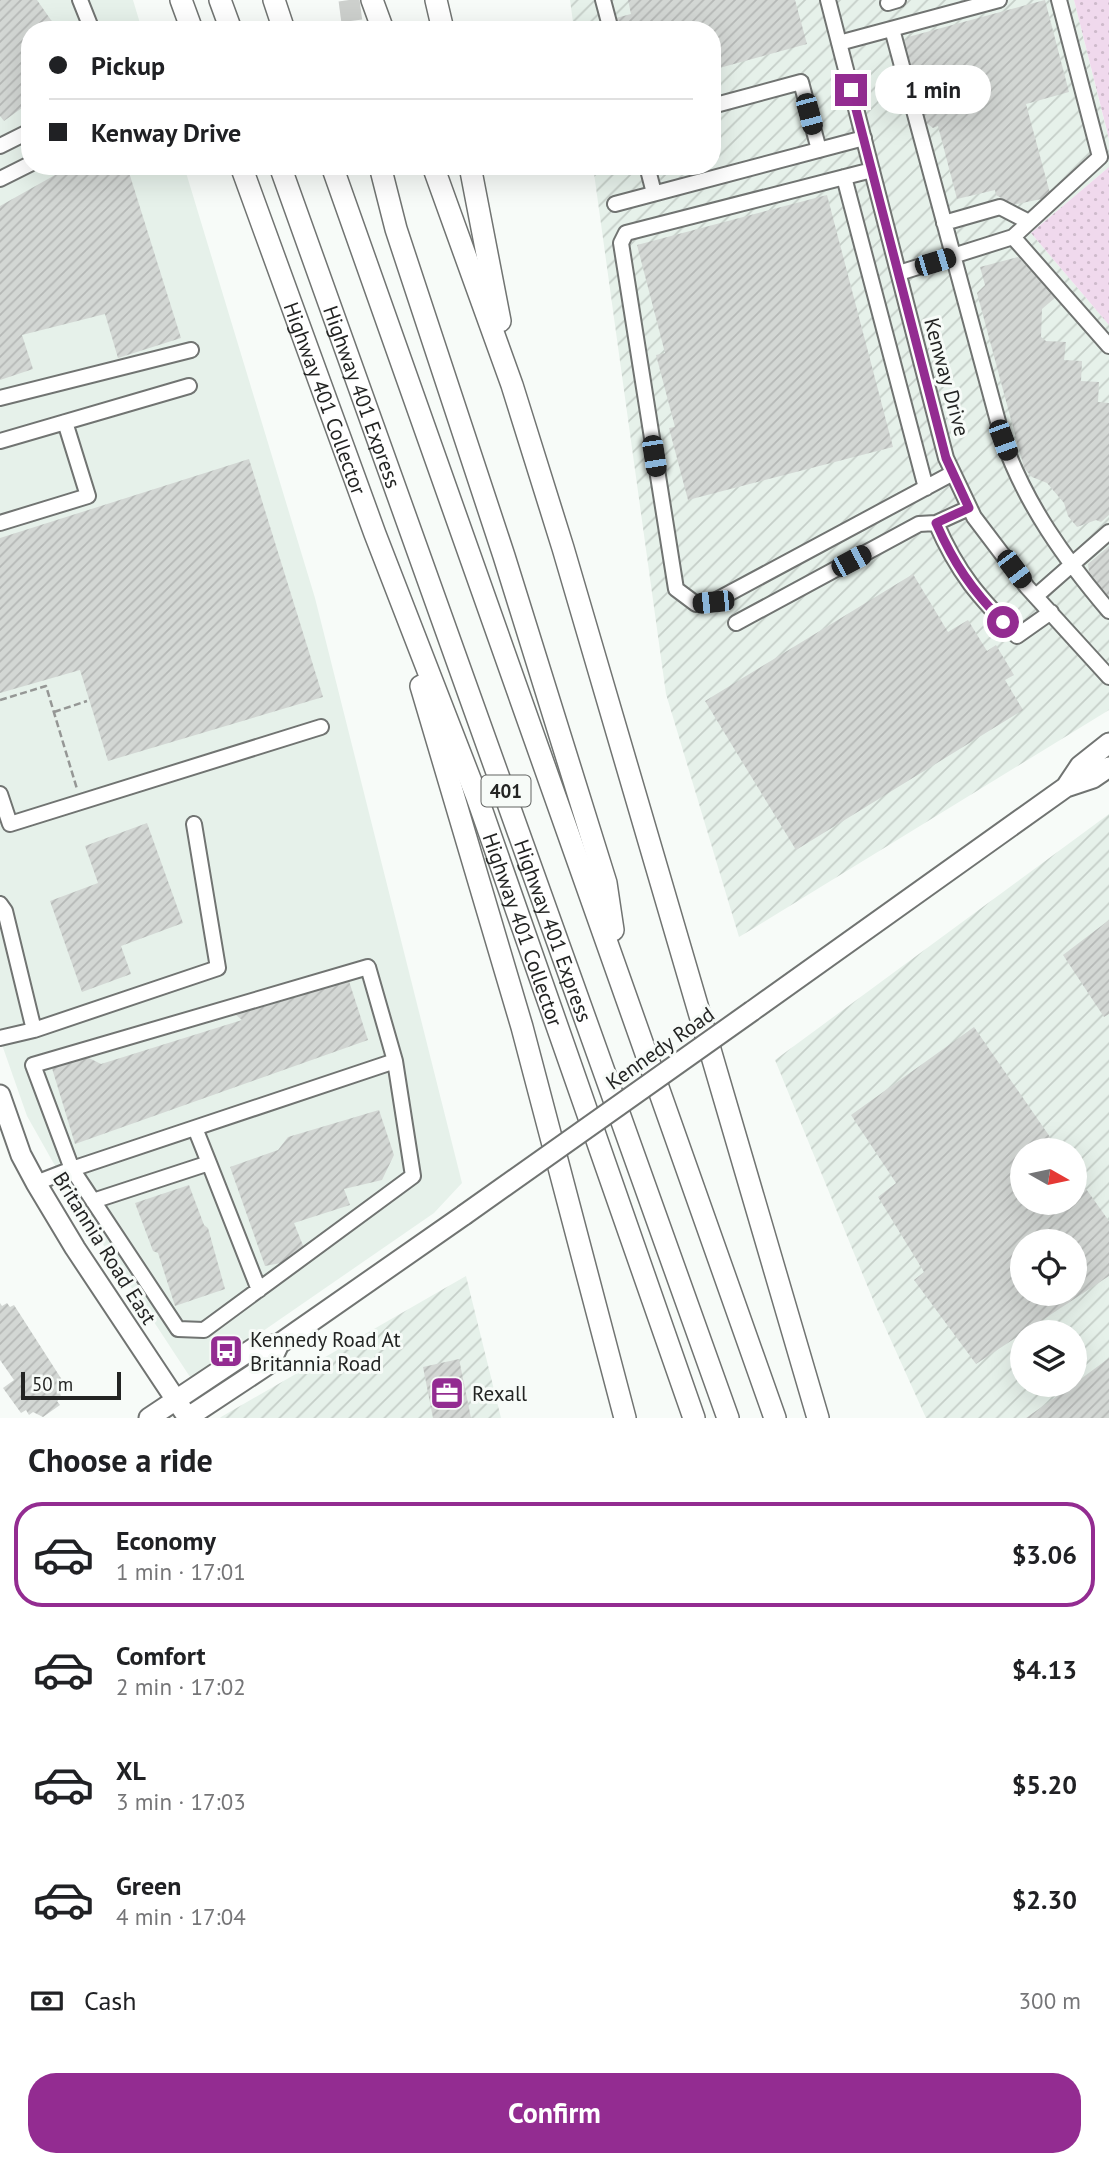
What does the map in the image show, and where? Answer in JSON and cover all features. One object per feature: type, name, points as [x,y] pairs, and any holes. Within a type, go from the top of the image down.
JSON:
[{"type":"highway","points":[[181,0],[189,21]]},
{"type":"highway","points":[[220,0],[228,21]]},
{"type":"highway","points":[[274,0],[281,21]]},
{"type":"highway","points":[[372,0],[380,21]]},
{"type":"highway","points":[[436,0],[441,21]]},
{"type":"highway","name":"Highway 401 Collector","points":[[244,175],[375,534],[477,797],[694,1418]]},
{"type":"highway","name":"Highway 401 Express","points":[[283,175],[728,1418]]},
{"type":"highway","name":"Highway 401 Express","points":[[335,175],[621,976],[775,1418]]},
{"type":"highway","points":[[382,175],[396,229],[504,556],[606,883],[621,976]]},
{"type":"highway","points":[[436,175],[512,385],[563,548],[818,1418]]},
{"type":"highway","points":[[472,175],[512,385]]},
{"type":"highway","points":[[375,534],[522,1027],[624,1416]]},
{"type":"highway","points":[[788,1323],[830,1418]]},
{"type":"main road","name":"Kennedy Road","points":[[1066,787],[1080,766],[1109,743]]},
{"type":"main road","name":"Kennedy Road","points":[[149,1418],[254,1348],[279,1344],[1066,787],[1093,778],[1109,767]]},
{"type":"main road","name":"Britannia Road East","points":[[0,1095],[21,1155],[36,1183],[75,1248],[188,1418]]},
{"type":"main road","name":"Kennedy Road","points":[[188,1418],[270,1363],[279,1344]]},
{"type":"street","points":[[80,0],[88,21]]},
{"type":"street","points":[[603,0],[609,21]]},
{"type":"street","name":"Kenway Drive","points":[[828,0],[946,458],[969,508],[1036,596],[1109,677]]},
{"type":"street","points":[[839,43],[999,0]]},
{"type":"street","points":[[899,273],[1013,237],[1100,157],[1059,0]]},
{"type":"street","points":[[892,29],[1003,440],[1017,480],[1071,566],[1109,611]]},
{"type":"street","points":[[721,104],[801,82],[819,150]]},
{"type":"street","points":[[0,146],[21,136]]},
{"type":"street","points":[[615,204],[864,138]]},
{"type":"street","points":[[0,179],[21,168]]},
{"type":"street","points":[[872,170],[626,233],[621,243],[676,589],[696,604],[713,602],[953,473]]},
{"type":"street","points":[[649,175],[654,193]]},
{"type":"street","points":[[844,177],[926,488]]},
{"type":"street","points":[[944,223],[1000,207],[1029,222]]},
{"type":"street","points":[[1013,237],[1109,346]]},
{"type":"street","points":[[0,398],[191,350]]},
{"type":"street","points":[[0,441],[189,386]]},
{"type":"street","points":[[0,523],[88,496],[65,422]]},
{"type":"street","points":[[736,623],[919,524],[936,523],[969,508]]},
{"type":"street","points":[[936,523],[953,562],[976,594],[1017,636],[1051,612]]},
{"type":"street","points":[[1036,596],[1109,533]]},
{"type":"street","points":[[0,795],[10,824],[321,727]]},
{"type":"street","points":[[0,1038],[34,1030],[218,968],[194,824]]},
{"type":"street","points":[[0,904],[5,911],[34,1030]]},
{"type":"street","points":[[368,967],[395,1060],[413,1176],[204,1330],[178,1329],[72,1169],[33,1065],[368,967]]},
{"type":"street","points":[[36,1183],[395,1060]]},
{"type":"street","points":[[195,1128],[259,1290]]},
{"type":"street","points":[[93,1201],[209,1163]]},
{"type":"path","points":[[0,700],[46,686],[81,802]]},
{"type":"path","points":[[54,712],[87,701]]},
{"type":"shaded area","points":[[0,0],[133,0],[139,21],[21,21],[21,175],[187,175],[315,598],[462,1183],[434,1213],[192,1380],[76,1203],[27,1116],[0,1039]]},
{"type":"shaded area","points":[[570,0],[1074,0],[1109,140],[1109,167],[1031,233],[1109,325],[1109,710],[739,937],[666,694],[594,175],[721,175],[721,21],[573,21]]},
{"type":"shaded area","points":[[1074,0],[1109,0],[1109,139]]},
{"type":"shaded area","points":[[1109,167],[1109,325],[1031,233]]},
{"type":"shaded area","points":[[1109,814],[1109,1418],[926,1418],[876,1307],[775,1060]]},
{"type":"shaded area","points":[[466,1276],[501,1418],[220,1418],[221,1417]]},
{"type":"building","points":[[0,0],[37,0],[52,21],[21,21],[21,109],[4,121],[0,116]]},
{"type":"building","points":[[628,0],[795,0],[807,44],[721,68],[721,21],[617,21],[616,18],[631,14]]},
{"type":"building","points":[[1045,0],[1069,92],[1026,104],[1051,197],[1013,205],[996,195],[995,190],[957,199],[938,126],[933,128],[925,122],[903,45],[908,37]]},
{"type":"building","points":[[55,175],[130,175],[181,338],[118,358],[105,314],[22,335],[33,369],[0,380],[0,206]]},
{"type":"building","points":[[827,195],[893,447],[688,500],[669,428],[675,427],[656,355],[665,353],[637,245]]},
{"type":"building","points":[[1018,257],[1056,297],[1042,309],[1041,337],[1046,341],[1066,342],[1064,360],[1082,361],[1081,381],[1099,382],[1098,402],[1109,403],[1109,515],[1101,522],[1096,520],[1077,527],[1068,516],[1064,503],[1047,483],[1032,477],[1024,468],[977,293],[985,285],[980,267]]},
{"type":"building","points":[[249,459],[323,697],[108,761],[80,670],[0,693],[0,538]]},
{"type":"building","points":[[1109,546],[1109,602],[1090,580],[1088,564]]},
{"type":"building","points":[[913,574],[948,632],[968,620],[987,651],[996,645],[1014,675],[1005,680],[1023,710],[796,850],[705,701]]},
{"type":"building","points":[[147,823],[183,923],[121,946],[131,974],[82,992],[50,901],[98,883],[85,846]]},
{"type":"building","points":[[1109,920],[1109,1014],[1104,1017],[1063,955]]},
{"type":"building","points":[[349,981],[368,1040],[75,1144],[51,1065],[83,1055],[101,1064],[242,1020],[236,1015]]},
{"type":"building","points":[[974,1027],[1051,1138],[1010,1138],[1010,1215],[1087,1215],[1087,1190],[1109,1221],[1109,1276],[1087,1291],[1087,1229],[1010,1229],[1010,1306],[1064,1306],[1042,1320],[1010,1320],[1010,1342],[976,1364],[914,1280],[924,1272],[878,1197],[896,1183],[851,1115]]},
{"type":"building","points":[[379,1110],[394,1155],[382,1180],[344,1189],[350,1205],[294,1223],[304,1248],[286,1262],[265,1266],[230,1167],[278,1150],[288,1137]]},
{"type":"building","points":[[189,1185],[204,1225],[208,1228],[225,1289],[175,1306],[158,1253],[153,1251],[135,1203]]},
{"type":"building","points":[[0,1303],[2,1306],[7,1303],[10,1307],[14,1305],[64,1383],[59,1386],[61,1398],[57,1401],[60,1405],[43,1417],[33,1412],[29,1415],[26,1410],[21,1413],[3,1388],[14,1380],[0,1360]]},
{"type":"building","points":[[1109,1358],[1109,1418],[1026,1418],[1056,1397],[1087,1397],[1087,1374]]},
{"type":"building","name":"Rexall","points":[[459,1359],[471,1418],[433,1418],[423,1367]]},
{"type":"tunnel","points":[[349,0],[352,21]]},
{"type":"place","name":"Kennedy Road At Britannia Road","points":[[226,1351]]},
{"type":"place","name":"Rexall","points":[[447,1393]]},
{"type":"route","points":[[851,90],[946,458],[969,508],[936,523],[953,562],[976,594],[1003,622]]}]
